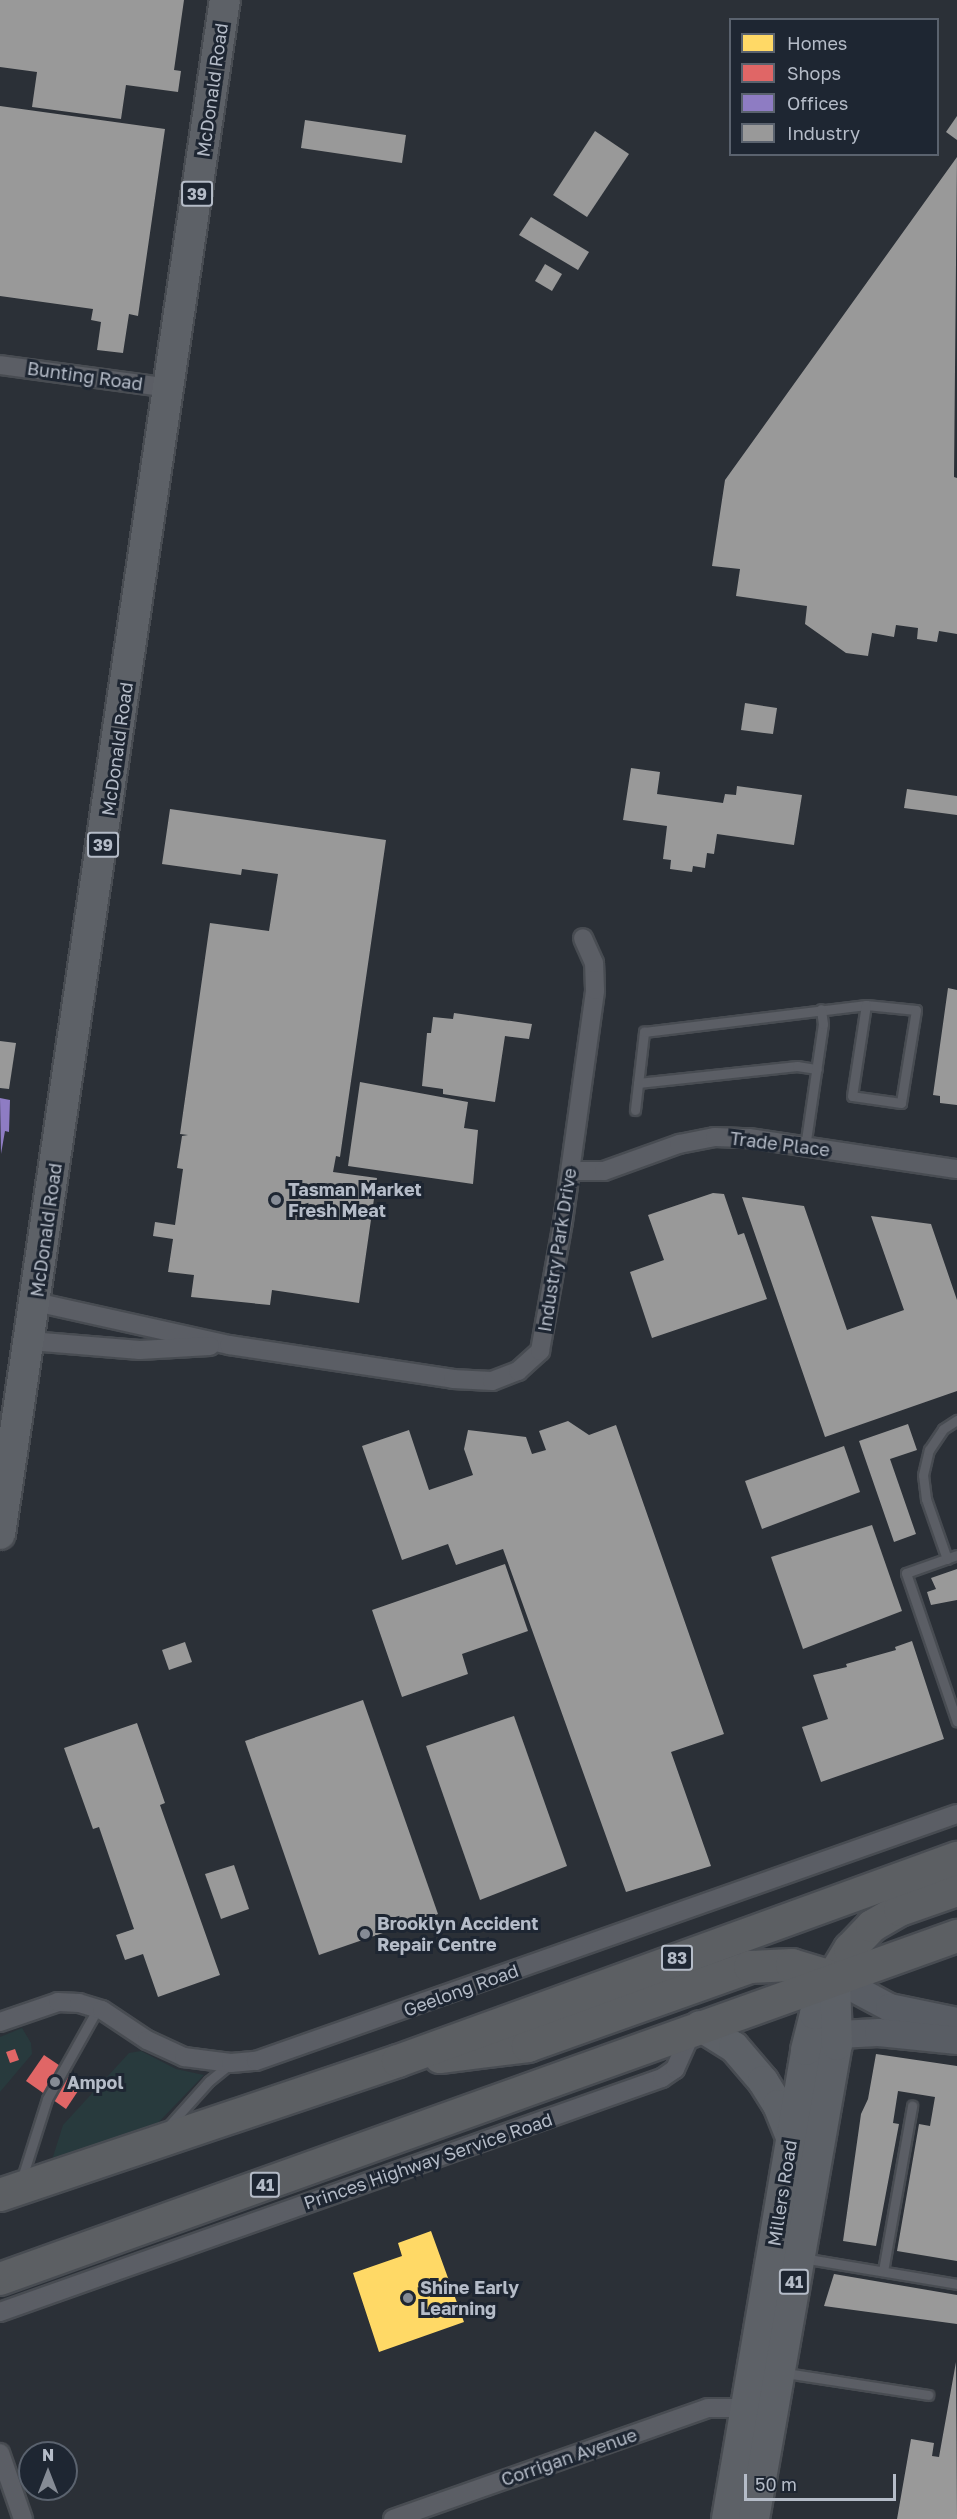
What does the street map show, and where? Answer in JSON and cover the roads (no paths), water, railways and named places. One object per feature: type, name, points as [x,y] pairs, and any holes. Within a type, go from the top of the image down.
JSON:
[{"type":"highway","name":"83","points":[[398,2061],[957,1858]]},
{"type":"highway","points":[[833,1978],[850,1949],[872,1926],[900,1910],[957,1890]]},
{"type":"highway","points":[[697,2027],[957,1936]]},
{"type":"highway","points":[[9,2192],[398,2061],[528,2046],[750,1967],[792,1965],[833,1978]]},
{"type":"highway","name":"41","points":[[8,2273],[495,2104],[697,2027]]},
{"type":"main road","name":"McDonald Road","points":[[0,1533],[170,388],[225,0]]},
{"type":"main road","points":[[833,1978],[889,2007],[957,2021]]},
{"type":"main road","name":"Millers Road","points":[[727,2519],[747,2408],[805,2141],[838,2034],[833,1978]]},
{"type":"main road","name":"Millers Road","points":[[754,2519],[798,2258],[809,2037],[833,1978]]},
{"type":"main road","points":[[697,2027],[734,2047],[763,2081],[805,2141]]},
{"type":"main road","points":[[838,2034],[878,2032],[957,2040]]},
{"type":"street","name":"Bunting Road","points":[[0,365],[170,388]]},
{"type":"street","name":"Industry Park Drive","points":[[35,1302],[229,1345],[453,1378],[492,1381],[518,1371],[540,1351],[547,1325],[571,1171],[595,990],[594,963],[583,938]]},
{"type":"street","name":"Trade Place","points":[[571,1171],[604,1171],[679,1144],[715,1137],[805,1147],[957,1169]]},
{"type":"street","name":"Industry Park Drive","points":[[30,1341],[140,1350],[229,1345]]},
{"type":"street","name":"Geelong Road","points":[[0,2022],[58,2002],[98,2008],[169,2051],[231,2063],[278,2055],[957,1814]]},
{"type":"street","name":"Princes Highway Service Road","points":[[0,2312],[662,2078],[675,2069],[697,2027]]},
{"type":"street","name":"Corrigan Avenue","points":[[393,2519],[708,2408],[747,2408]]},
{"type":"street","points":[[0,2453],[23,2519]]},
{"type":"lane","points":[[635,1110],[645,1032],[866,1005],[916,1010],[902,1103],[852,1096],[866,1005]]},
{"type":"lane","points":[[805,1147],[824,1024],[821,1009]]},
{"type":"lane","points":[[638,1083],[797,1066],[817,1069]]},
{"type":"lane","points":[[957,1420],[943,1429],[929,1450],[923,1475],[926,1499],[952,1557],[906,1573],[957,1722]]},
{"type":"lane","points":[[9,2192],[43,2107],[98,2008]]},
{"type":"lane","points":[[151,2146],[209,2081],[231,2063]]},
{"type":"lane","points":[[883,2271],[912,2106]]},
{"type":"lane","points":[[798,2258],[957,2284]]},
{"type":"lane","points":[[779,2372],[928,2395]]},
{"type":"place","name":"Tasman Market Fresh Meat","points":[[276,1200]]},
{"type":"place","name":"Brooklyn Accident Repair Centre","points":[[365,1934]]},
{"type":"place","name":"Ampol","points":[[55,2082]]},
{"type":"place","name":"Shine Early Learning","points":[[408,2298]]}]
